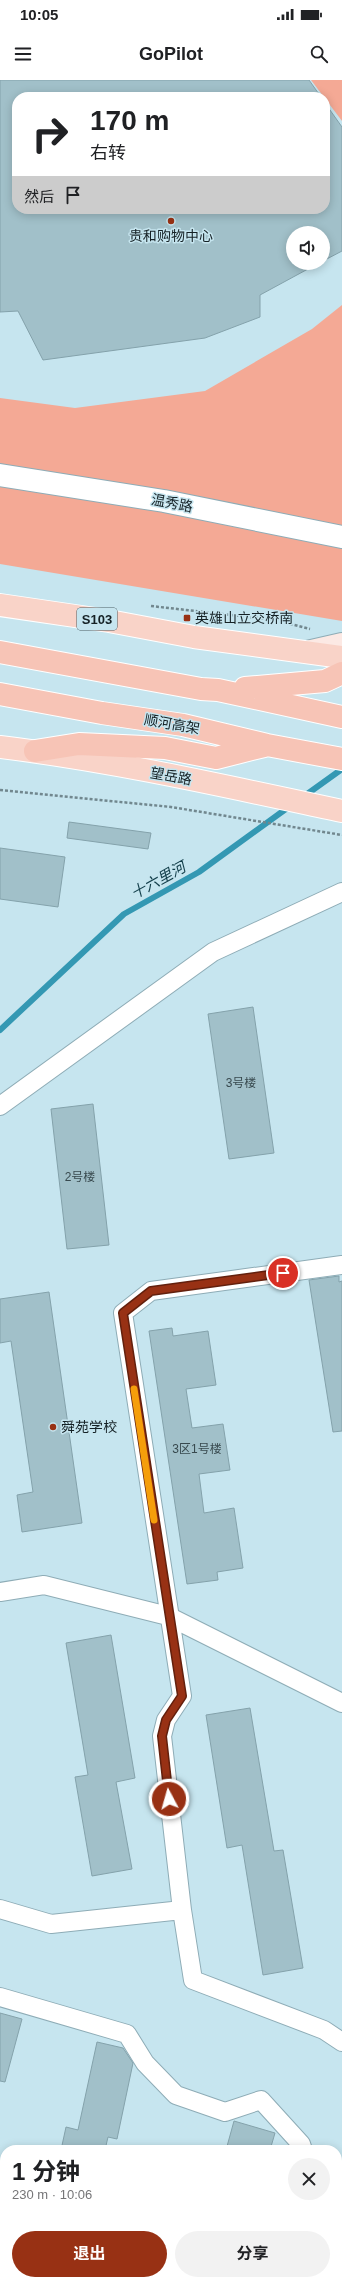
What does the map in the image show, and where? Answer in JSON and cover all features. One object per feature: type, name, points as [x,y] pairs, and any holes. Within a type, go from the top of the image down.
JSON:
[{"type":"highway","points":[[0,652],[210,689],[342,716]]},
{"type":"highway","points":[[210,689],[325,681],[342,673]]},
{"type":"highway","name":"顺河高架","points":[[0,694],[102,713],[183,724],[275,746],[342,759]]},
{"type":"highway","points":[[0,709],[60,706]]},
{"type":"highway","points":[[35,752],[79,744],[165,748],[216,758],[275,746]]},
{"type":"main road","name":"S103","points":[[0,605],[110,621],[194,637],[342,657]]},
{"type":"main road","points":[[307,652],[342,644]]},
{"type":"main road","name":"望岳路","points":[[0,747],[243,790],[342,811]]},
{"type":"street","name":"温秀路","points":[[0,475],[164,501],[342,537]]},
{"type":"street","points":[[0,1106],[213,952],[342,892]]},
{"type":"street","points":[[342,1265],[151,1291],[123,1313],[168,1616],[182,1696],[166,1720],[162,1736],[182,1910],[193,1980],[324,2030],[342,2042]]},
{"type":"street","points":[[0,1592],[44,1585],[168,1616],[342,1703]]},
{"type":"street","points":[[0,1909],[51,1924],[182,1910]]},
{"type":"street","points":[[0,1997],[127,2034],[145,2063],[176,2095],[225,2112],[261,2100],[301,2145]]},
{"type":"path","points":[[149,606],[275,620],[312,629]]},
{"type":"path","points":[[0,790],[171,807],[342,836]]},
{"type":"shaded area","points":[[311,80],[342,80],[342,121],[330,105],[330,92],[320,92]]},
{"type":"shaded area","points":[[342,305],[342,621],[0,564],[0,398],[75,408],[205,391],[312,329]]},
{"type":"building","name":"贵和购物中心","points":[[0,80],[309,80],[317,92],[12,92],[12,214],[330,214],[330,110],[342,127],[342,251],[330,257],[330,226],[286,226],[286,270],[306,270],[260,295],[260,317],[205,338],[43,360],[18,311],[0,312]]},
{"type":"building","points":[[69,822],[151,833],[148,849],[67,838]]},
{"type":"building","points":[[0,848],[65,857],[58,907],[0,899]]},
{"type":"building","points":[[253,1007],[274,1153],[229,1159],[208,1014]]},
{"type":"building","points":[[93,1104],[109,1245],[67,1249],[51,1109]]},
{"type":"building","points":[[339,1276],[339,1282],[342,1281],[342,1431],[333,1432],[309,1280]]},
{"type":"building","points":[[49,1292],[82,1523],[22,1532],[17,1495],[33,1492],[11,1341],[0,1343],[0,1299]]},
{"type":"building","points":[[172,1328],[173,1336],[208,1331],[216,1385],[186,1389],[192,1428],[223,1424],[230,1470],[199,1474],[204,1513],[234,1508],[243,1568],[217,1572],[218,1580],[187,1584],[149,1331]]},
{"type":"building","points":[[111,1635],[135,1778],[116,1782],[132,1869],[92,1876],[75,1777],[88,1775],[66,1643]]},
{"type":"building","points":[[250,1708],[274,1851],[283,1850],[303,1968],[263,1975],[242,1845],[227,1848],[206,1715]]},
{"type":"building","points":[[0,2013],[22,2019],[5,2082],[0,2081]]},
{"type":"building","points":[[97,2042],[123,2048],[133,2063],[117,2139],[108,2137],[106,2145],[62,2145],[66,2127],[78,2130]]},
{"type":"building","points":[[234,2121],[275,2133],[271,2145],[227,2145]]},
{"type":"waterway","name":"十六里河","points":[[303,797],[342,769]]},
{"type":"waterway","name":"十六里河","points":[[0,1030],[124,914],[199,872],[290,806]]},
{"type":"slow traffic","points":[[134,1389],[154,1520]]},
{"type":"place","name":"贵和购物中心","points":[[171,221]]},
{"type":"place","name":"英雄山立交桥南","points":[[187,618]]},
{"type":"place","name":"舜苑学校","points":[[53,1427]]},
{"type":"route","points":[[169,1799],[162,1736],[166,1720],[182,1696],[168,1616],[123,1313],[151,1291],[283,1273]]}]
